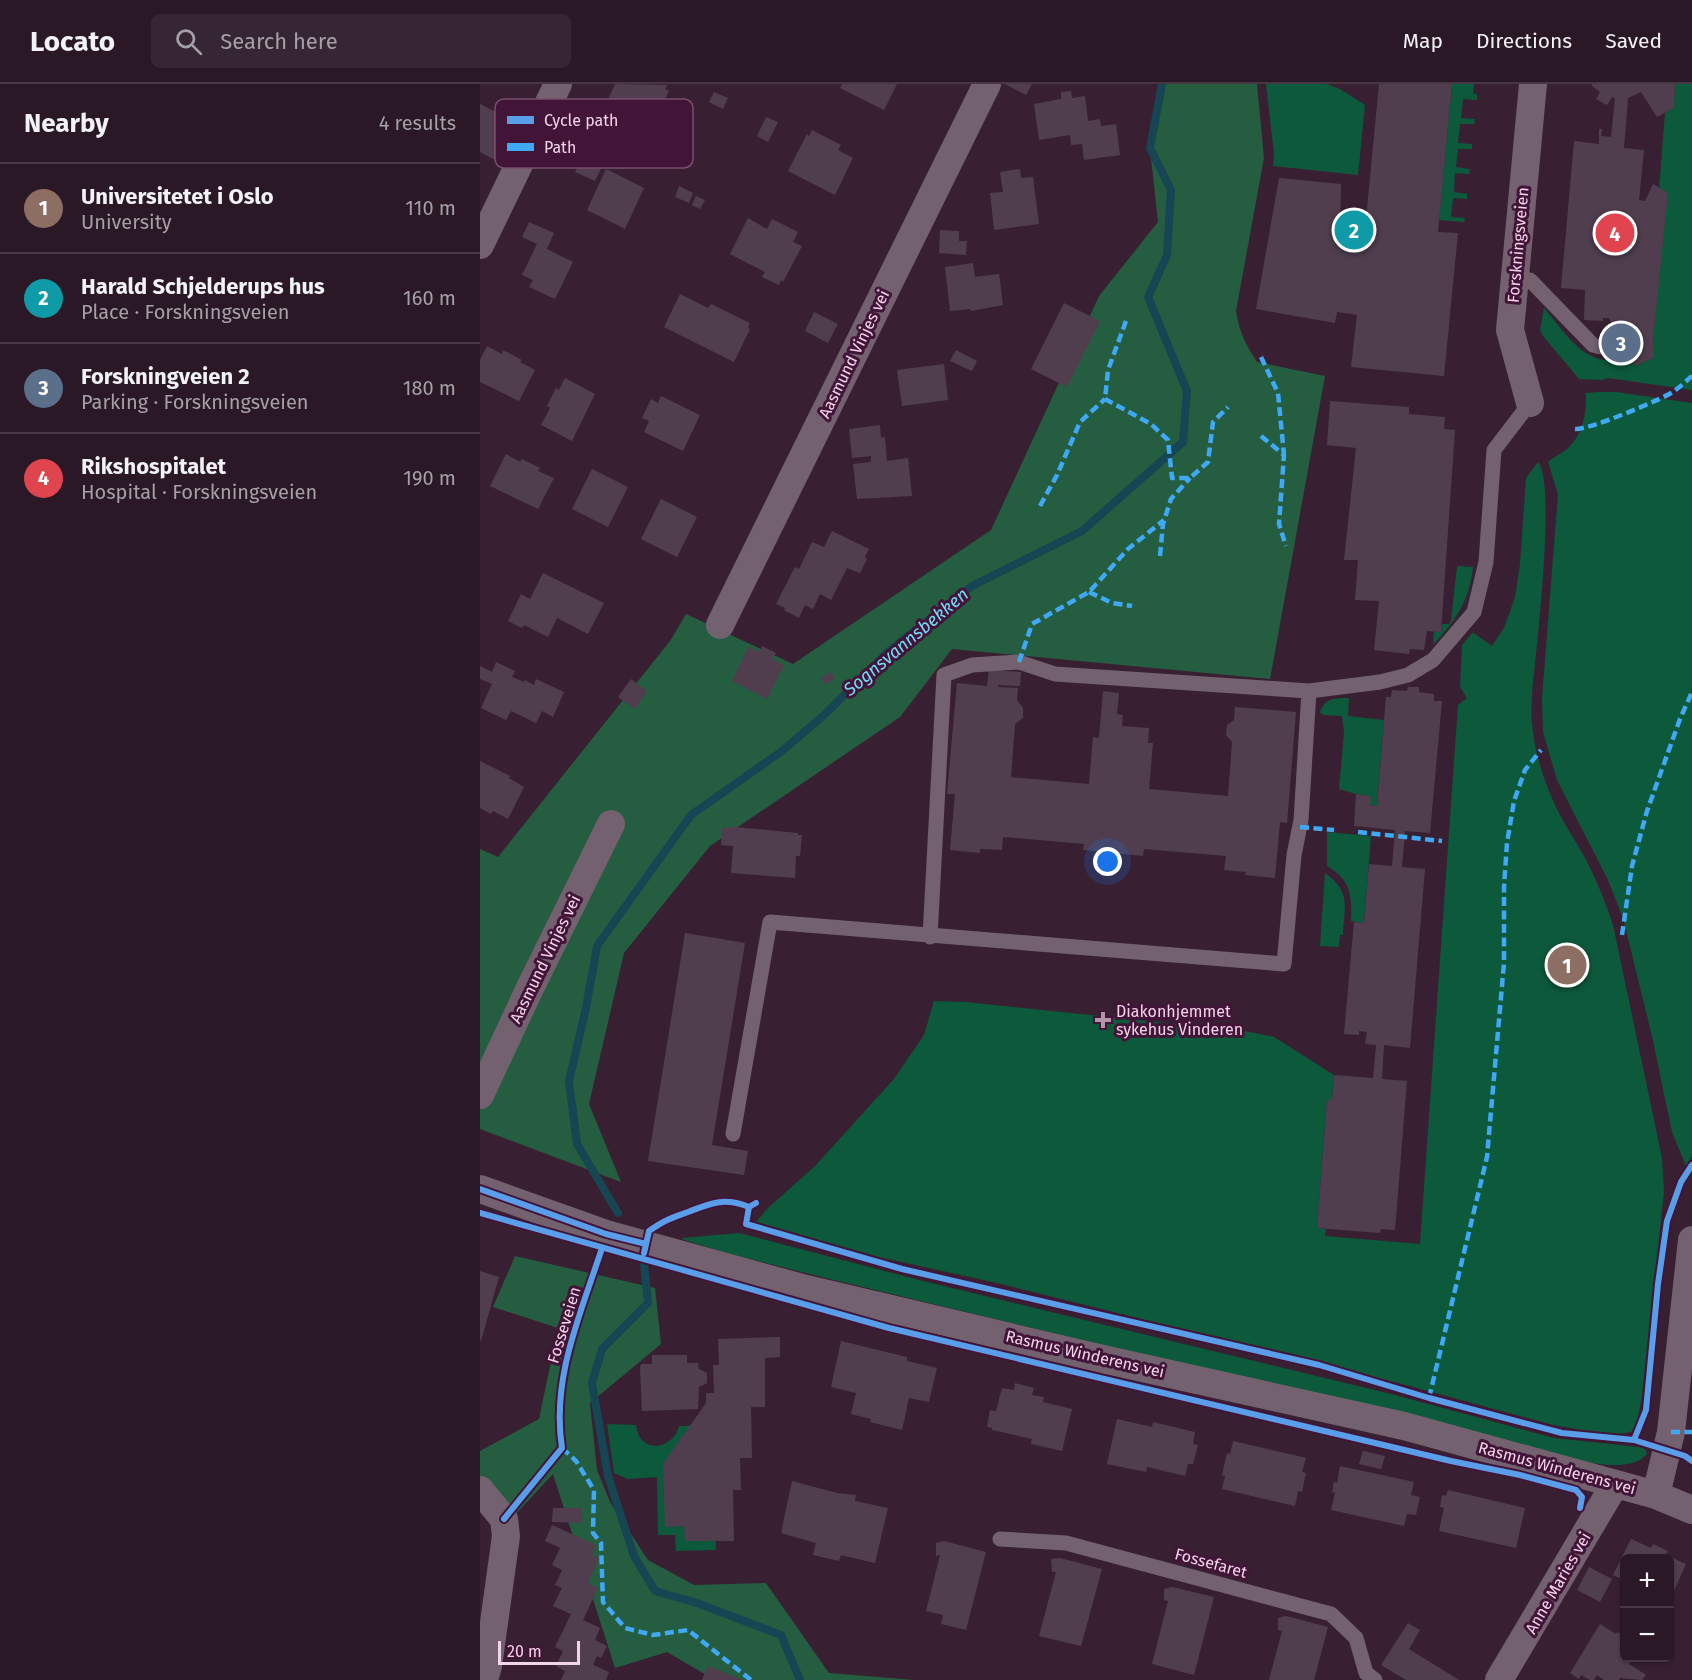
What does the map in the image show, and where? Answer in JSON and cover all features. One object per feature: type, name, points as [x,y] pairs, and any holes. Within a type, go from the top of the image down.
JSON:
[{"type":"street","points":[[551,99],[558,84]]},
{"type":"street","name":"Aasmund Vinjes vei","points":[[720,625],[987,84]]},
{"type":"street","name":"Forskningsveien","points":[[1530,403],[1510,330],[1533,84]]},
{"type":"street","points":[[480,245],[517,168]]},
{"type":"street","name":"Aasmund Vinjes vei","points":[[480,1095],[530,988],[612,824]]},
{"type":"street","name":"Rasmus Winderens vei","points":[[480,1190],[639,1243],[806,1289],[1107,1360],[1404,1426],[1615,1484],[1692,1510]]},
{"type":"street","points":[[1656,1496],[1686,1351],[1692,1240]]},
{"type":"street","name":"Anne Maries vei","points":[[1500,1680],[1615,1484]]},
{"type":"street","points":[[480,1490],[504,1519],[506,1536],[488,1666],[484,1680]]},
{"type":"lane","points":[[1515,277],[1530,280],[1593,345],[1603,349],[1611,348],[1621,342]]},
{"type":"lane","points":[[930,937],[944,675],[972,665],[1019,662],[1055,674],[1309,691],[1380,682],[1408,675],[1433,660],[1474,612],[1486,562],[1494,450],[1530,403]]},
{"type":"lane","points":[[733,1134],[770,922],[930,937],[1284,964],[1294,855],[1300,820],[1309,691]]},
{"type":"lane","name":"Fossefaret","points":[[1000,1539],[1066,1543],[1330,1614],[1356,1638],[1366,1673],[1375,1680]]},
{"type":"green space","points":[[1163,84],[1257,84],[1264,158],[1236,311],[1237,319],[1257,362],[1325,376],[1270,679],[952,649],[900,717],[710,846],[624,953],[589,1104],[621,1182],[480,1129],[480,849],[498,857],[670,641],[686,614],[793,664],[991,530],[1099,296],[1158,222],[1150,148]]},
{"type":"green space","points":[[1266,84],[1327,84],[1340,89],[1365,105],[1358,175],[1273,166],[1274,154]]},
{"type":"green space","points":[[1452,84],[1474,84],[1473,94],[1477,94],[1477,100],[1463,99],[1461,118],[1475,119],[1474,124],[1460,124],[1458,143],[1472,144],[1472,149],[1458,149],[1456,167],[1470,169],[1469,174],[1455,173],[1454,192],[1467,194],[1467,199],[1453,198],[1451,217],[1465,218],[1464,222],[1439,220]]},
{"type":"green space","points":[[1675,84],[1692,84],[1692,390],[1608,378],[1579,379],[1540,330],[1544,308],[1571,340],[1590,355],[1614,360],[1630,358],[1635,366],[1653,358],[1666,206],[1659,189],[1665,113],[1674,108]]},
{"type":"green space","points":[[1616,392],[1692,403],[1692,1156],[1686,1166],[1672,1132],[1652,1036],[1623,918],[1608,880],[1557,780],[1543,732],[1542,698],[1558,494],[1548,462],[1566,450],[1578,436],[1585,415],[1586,393]]},
{"type":"green space","points":[[1538,462],[1543,477],[1546,502],[1543,573],[1531,710],[1534,737],[1540,764],[1554,803],[1591,870],[1613,925],[1662,1158],[1664,1192],[1642,1396],[1637,1423],[1631,1432],[1601,1433],[1553,1425],[1406,1385],[997,1283],[879,1257],[756,1222],[768,1208],[815,1166],[894,1079],[924,1035],[934,1001],[965,1002],[1244,1031],[1274,1037],[1334,1075],[1332,1100],[1327,1100],[1317,1228],[1326,1229],[1325,1236],[1420,1244],[1458,705],[1467,698],[1460,687],[1462,645],[1474,633],[1492,646],[1504,628],[1515,597],[1520,564],[1526,478]]},
{"type":"green space","points":[[1457,566],[1473,567],[1465,600],[1455,619],[1433,645],[1434,631],[1441,632],[1442,624],[1449,624],[1451,621]]},
{"type":"green space","points":[[1349,698],[1348,716],[1384,720],[1377,806],[1370,805],[1370,796],[1339,789],[1344,733],[1342,716],[1323,715],[1320,712],[1328,701]]},
{"type":"green space","points":[[1327,832],[1371,836],[1364,923],[1351,921],[1348,889],[1341,877],[1327,866]]},
{"type":"green space","points":[[1325,873],[1334,880],[1343,894],[1345,908],[1343,935],[1340,935],[1339,947],[1320,946]]},
{"type":"green space","points":[[739,1233],[923,1281],[1395,1395],[1554,1438],[1638,1447],[1645,1449],[1647,1454],[1638,1461],[1626,1464],[1586,1462],[830,1279],[730,1254],[682,1238]]},
{"type":"green space","points":[[515,1256],[655,1288],[661,1344],[590,1403],[597,1470],[610,1502],[648,1560],[694,1585],[766,1583],[829,1673],[915,1680],[715,1680],[667,1652],[615,1668],[553,1474],[513,1517],[480,1480],[480,1451],[539,1419],[558,1328],[493,1307]]},
{"type":"green space","points":[[607,1424],[636,1425],[641,1439],[652,1446],[658,1446],[674,1437],[679,1426],[693,1424],[714,1502],[716,1550],[676,1551],[675,1535],[658,1535],[657,1477],[628,1479],[614,1473]]},
{"type":"building","points":[[615,84],[668,85],[665,89],[669,91],[665,99],[608,99]]},
{"type":"building","points":[[842,84],[897,84],[884,110],[840,88]]},
{"type":"building","points":[[1005,84],[1032,84],[1026,95]]},
{"type":"building","points":[[1379,84],[1452,84],[1438,232],[1458,233],[1444,376],[1351,367],[1357,315],[1337,312],[1335,323],[1256,309],[1279,178],[1341,184],[1340,226],[1365,229]]},
{"type":"building","points":[[1592,84],[1675,84],[1674,108],[1657,117],[1641,92],[1628,98],[1624,148],[1644,150],[1639,200],[1645,201],[1653,184],[1668,193],[1653,358],[1635,366],[1609,318],[1603,318],[1603,321],[1584,320],[1585,290],[1561,288],[1574,141],[1599,144],[1599,129],[1602,129],[1601,136],[1611,137],[1615,98],[1612,97],[1607,105],[1596,99],[1600,92]]},
{"type":"building","points":[[1071,91],[1072,98],[1085,96],[1088,121],[1100,119],[1101,126],[1116,124],[1120,155],[1084,160],[1082,144],[1071,145],[1070,135],[1039,140],[1034,104],[1061,99],[1061,92]]},
{"type":"building","points":[[714,92],[728,98],[723,109],[709,102]]},
{"type":"building","points":[[480,104],[495,112],[495,160],[480,152]]},
{"type":"building","points":[[766,117],[778,122],[768,142],[757,136]]},
{"type":"building","points":[[812,130],[841,145],[838,150],[853,158],[835,195],[788,171],[807,134],[809,136]]},
{"type":"building","points":[[577,168],[601,168],[595,181],[575,172]]},
{"type":"building","points":[[606,169],[644,188],[625,229],[587,210]]},
{"type":"building","points":[[1020,169],[1021,178],[1033,177],[1039,224],[994,230],[990,193],[1003,192],[1000,172]]},
{"type":"building","points":[[679,186],[693,193],[689,203],[675,197]]},
{"type":"building","points":[[696,196],[705,200],[700,209],[692,205]]},
{"type":"building","points":[[748,218],[767,229],[772,219],[798,232],[793,242],[802,246],[783,282],[781,280],[779,285],[762,277],[765,272],[730,254]]},
{"type":"building","points":[[529,222],[554,233],[547,249],[573,262],[555,299],[529,287],[533,280],[522,275],[537,244],[522,237]]},
{"type":"building","points":[[940,230],[959,231],[959,241],[967,241],[966,255],[939,253]]},
{"type":"building","points":[[973,263],[975,277],[999,274],[1003,305],[971,311],[970,309],[950,311],[945,267]]},
{"type":"building","points":[[680,294],[708,308],[711,304],[750,323],[748,328],[750,329],[734,362],[664,327]]},
{"type":"building","points":[[1064,303],[1100,321],[1067,387],[1031,369]]},
{"type":"building","points":[[814,312],[838,324],[828,343],[805,331]]},
{"type":"building","points":[[487,346],[502,354],[503,350],[535,370],[519,401],[480,382],[480,360]]},
{"type":"building","points":[[956,350],[977,361],[972,371],[950,361]]},
{"type":"building","points":[[944,364],[948,400],[902,406],[897,370]]},
{"type":"building","points":[[565,378],[595,394],[572,441],[541,425],[550,408],[547,406],[556,388],[559,390]]},
{"type":"building","points":[[661,396],[700,415],[683,451],[644,432],[649,421],[642,418],[651,399],[658,403]]},
{"type":"building","points":[[1330,401],[1409,407],[1409,414],[1445,417],[1444,429],[1455,430],[1441,632],[1427,631],[1424,650],[1410,649],[1409,654],[1374,650],[1379,601],[1355,600],[1358,560],[1344,560],[1356,448],[1327,445]]},
{"type":"building","points":[[880,425],[881,438],[885,437],[887,461],[908,458],[912,496],[857,499],[853,464],[871,462],[871,456],[852,458],[849,429]]},
{"type":"building","points":[[506,454],[520,462],[522,459],[540,468],[538,471],[554,478],[538,509],[490,486]]},
{"type":"building","points":[[592,469],[628,487],[608,527],[572,509]]},
{"type":"building","points":[[661,499],[697,517],[677,557],[641,539]]},
{"type":"building","points":[[832,531],[869,549],[865,557],[867,559],[860,573],[847,568],[831,600],[820,594],[813,609],[805,605],[799,618],[776,604],[795,567],[799,569],[812,542],[824,547]]},
{"type":"building","points":[[543,573],[604,603],[588,634],[557,618],[548,637],[524,625],[522,628],[508,621],[521,594],[530,599]]},
{"type":"building","points":[[762,646],[776,653],[772,659],[784,665],[767,699],[732,681],[748,647],[759,652]]},
{"type":"building","points":[[496,662],[515,671],[512,677],[534,685],[536,679],[564,692],[553,717],[542,711],[536,723],[511,711],[506,720],[481,708],[492,684],[480,679],[480,666],[492,672]]},
{"type":"building","points":[[989,670],[1021,672],[1020,686],[998,685],[998,687],[1018,688],[1017,700],[1023,708],[1023,718],[1015,724],[1011,777],[1089,784],[1093,737],[1099,738],[1103,691],[1119,693],[1117,714],[1123,715],[1122,726],[1149,728],[1148,743],[1153,743],[1149,789],[1228,796],[1232,742],[1226,735],[1227,725],[1234,720],[1235,707],[1296,712],[1287,823],[1280,822],[1275,878],[1224,870],[1226,856],[1144,849],[1143,856],[1083,850],[1084,844],[1003,837],[1002,850],[980,849],[980,853],[950,850],[955,794],[947,794],[957,683],[987,686]]},
{"type":"building","points":[[830,672],[835,678],[825,685],[821,678]]},
{"type":"building","points":[[631,679],[647,691],[635,709],[618,697]]},
{"type":"building","points":[[1408,687],[1419,687],[1419,692],[1434,694],[1434,701],[1442,701],[1430,833],[1405,831],[1402,867],[1425,869],[1410,1048],[1384,1045],[1382,1079],[1407,1081],[1395,1230],[1381,1229],[1380,1233],[1317,1228],[1327,1100],[1332,1100],[1334,1075],[1373,1078],[1376,1045],[1365,1044],[1367,1032],[1359,1031],[1359,1035],[1344,1034],[1354,922],[1364,923],[1369,864],[1392,866],[1395,830],[1354,826],[1356,794],[1371,796],[1370,805],[1377,806],[1386,697],[1391,697],[1392,690],[1407,691]]},
{"type":"building","points":[[480,761],[510,776],[509,778],[524,787],[508,819],[493,811],[491,814],[480,808]]},
{"type":"building","points":[[735,827],[802,835],[800,856],[796,856],[795,878],[731,873],[733,846],[721,845],[722,828]]},
{"type":"building","points":[[685,933],[745,943],[712,1145],[748,1151],[744,1175],[648,1161]]},
{"type":"building","points":[[480,1271],[499,1277],[481,1341],[480,1341]]},
{"type":"building","points":[[780,1337],[780,1357],[765,1358],[765,1407],[751,1407],[752,1458],[740,1458],[741,1490],[733,1490],[734,1541],[685,1541],[684,1526],[665,1527],[663,1464],[706,1403],[706,1393],[714,1393],[713,1365],[719,1365],[718,1339]]},
{"type":"building","points":[[841,1341],[907,1357],[907,1361],[937,1368],[929,1402],[909,1398],[902,1430],[870,1422],[871,1419],[851,1414],[856,1393],[831,1387]]},
{"type":"building","points":[[652,1355],[687,1355],[687,1363],[698,1363],[699,1369],[707,1373],[707,1383],[699,1387],[698,1409],[642,1411],[640,1368],[641,1364],[652,1364]]},
{"type":"building","points":[[1015,1383],[1034,1388],[1032,1395],[1044,1397],[1043,1402],[1072,1409],[1062,1451],[1031,1444],[1032,1439],[987,1427],[990,1410],[996,1411],[1002,1388],[1014,1390]]},
{"type":"building","points":[[1117,1419],[1152,1427],[1153,1422],[1195,1432],[1193,1444],[1198,1445],[1193,1464],[1188,1464],[1185,1476],[1147,1467],[1146,1472],[1107,1464]]},
{"type":"building","points":[[1233,1441],[1306,1458],[1302,1472],[1306,1473],[1302,1492],[1298,1491],[1295,1506],[1222,1489],[1225,1476],[1222,1475],[1227,1453],[1230,1454]]},
{"type":"building","points":[[1363,1451],[1385,1456],[1381,1469],[1359,1464]]},
{"type":"building","points":[[1340,1466],[1414,1482],[1411,1495],[1420,1497],[1416,1515],[1407,1514],[1404,1526],[1331,1510],[1335,1493],[1332,1492],[1334,1482],[1337,1483]]},
{"type":"building","points":[[792,1481],[837,1493],[856,1495],[855,1501],[888,1508],[875,1563],[841,1555],[839,1561],[813,1555],[816,1543],[781,1533]]},
{"type":"building","points":[[1448,1490],[1525,1508],[1516,1548],[1439,1531],[1444,1508],[1440,1507],[1442,1495],[1446,1496]]},
{"type":"building","points":[[553,1508],[582,1508],[582,1523],[552,1522]]},
{"type":"building","points":[[552,1525],[596,1545],[592,1555],[599,1558],[588,1583],[598,1588],[583,1620],[600,1628],[595,1640],[607,1646],[601,1658],[597,1656],[593,1665],[609,1672],[606,1680],[561,1680],[565,1671],[556,1666],[563,1651],[555,1647],[571,1614],[553,1606],[562,1588],[555,1585],[562,1570],[552,1565],[560,1548],[545,1541]]},
{"type":"building","points":[[1631,1539],[1651,1548],[1653,1544],[1668,1551],[1666,1554],[1624,1554]]},
{"type":"building","points":[[944,1541],[986,1552],[966,1630],[941,1624],[943,1615],[926,1611],[940,1555],[936,1556],[936,1543]]},
{"type":"building","points":[[1060,1558],[1102,1569],[1081,1646],[1039,1636],[1056,1572],[1052,1572],[1051,1559]]},
{"type":"building","points":[[1674,1559],[1686,1564],[1674,1591]]},
{"type":"building","points":[[1620,1561],[1620,1578],[1613,1575]]},
{"type":"building","points":[[1589,1567],[1612,1579],[1600,1602],[1577,1590]]},
{"type":"building","points":[[1172,1587],[1214,1597],[1194,1675],[1152,1664],[1168,1601],[1164,1600],[1164,1589]]},
{"type":"building","points":[[1286,1616],[1328,1627],[1314,1680],[1269,1680],[1282,1631],[1278,1630],[1278,1618]]},
{"type":"building","points":[[1408,1623],[1420,1630],[1409,1649],[1459,1680],[1406,1680],[1381,1665]]},
{"type":"building","points":[[1600,1624],[1616,1634],[1617,1632],[1620,1634],[1620,1662],[1631,1662],[1629,1664],[1646,1675],[1642,1680],[1620,1678],[1619,1680],[1604,1680],[1597,1675],[1594,1680],[1590,1680],[1581,1675],[1579,1679],[1570,1673]]},
{"type":"building","points":[[708,1666],[743,1680],[702,1680]]},
{"type":"waterway","name":"Sognsvannsbekken","points":[[618,1213],[577,1144],[569,1081],[586,1008],[597,946],[691,815],[782,751],[823,716],[888,652],[972,586],[1082,531],[1183,442],[1187,391],[1148,297],[1167,255],[1171,190],[1150,148],[1162,84]]},
{"type":"waterway","points":[[644,1264],[648,1303],[602,1349],[592,1383],[608,1476],[634,1556],[655,1591],[697,1603],[781,1635],[800,1680]]},
{"type":"marked path","points":[[1126,321],[1108,370],[1105,399],[1151,424],[1168,440],[1172,478],[1190,478],[1208,462],[1213,422],[1228,407]]},
{"type":"marked path","points":[[1261,357],[1278,393],[1284,455]]},
{"type":"marked path","points":[[1575,429],[1609,420],[1654,401],[1673,392],[1692,376]]},
{"type":"marked path","points":[[1040,506],[1057,475],[1080,422],[1105,399]]},
{"type":"marked path","points":[[1261,436],[1284,455],[1279,524],[1286,546]]},
{"type":"marked path","points":[[1160,556],[1163,524],[1171,499],[1190,478]]},
{"type":"marked path","points":[[1019,662],[1032,624],[1089,592],[1128,549],[1164,520]]},
{"type":"marked path","points":[[1089,592],[1112,603],[1132,606]]},
{"type":"marked path","points":[[1622,935],[1632,866],[1647,811],[1692,692]]},
{"type":"marked path","points":[[1429,1398],[1487,1157],[1504,963],[1504,887],[1507,843],[1514,801],[1525,770],[1541,750]]},
{"type":"marked path","points":[[1300,827],[1334,830]]},
{"type":"marked path","points":[[1358,832],[1442,841]]},
{"type":"marked path","points":[[1671,1432],[1692,1432]]},
{"type":"marked path","points":[[562,1448],[576,1461],[594,1490],[593,1533],[601,1543],[603,1602],[625,1628],[653,1635],[688,1630],[751,1680]]},
{"type":"cycle path","points":[[1634,1440],[1646,1410],[1658,1284],[1667,1221],[1681,1182],[1692,1165]]},
{"type":"cycle path","points":[[480,1189],[606,1234],[646,1244]]},
{"type":"cycle path","points":[[644,1253],[649,1231],[659,1224],[718,1202],[732,1202],[749,1207],[756,1203]]},
{"type":"cycle path","points":[[749,1207],[746,1224],[902,1269],[1319,1365],[1429,1398],[1562,1433],[1634,1440],[1685,1456],[1692,1461]]},
{"type":"cycle path","points":[[480,1213],[889,1328],[1576,1490],[1582,1497],[1580,1508]]},
{"type":"cycle path","name":"Fosseveien","points":[[504,1519],[562,1448],[560,1422],[564,1371],[577,1321],[602,1248]]},
{"type":"place","name":"Harald Schjelderups hus","points":[[1354,230]]},
{"type":"place","name":"Rikshospitalet","points":[[1615,233]]},
{"type":"place","name":"Forskningveien 2","points":[[1621,343]]},
{"type":"place","name":"Universitetet i Oslo","points":[[1567,965]]},
{"type":"place","name":"Diakonhjemmet sykehus Vinderen","points":[[1103,1020]]}]
